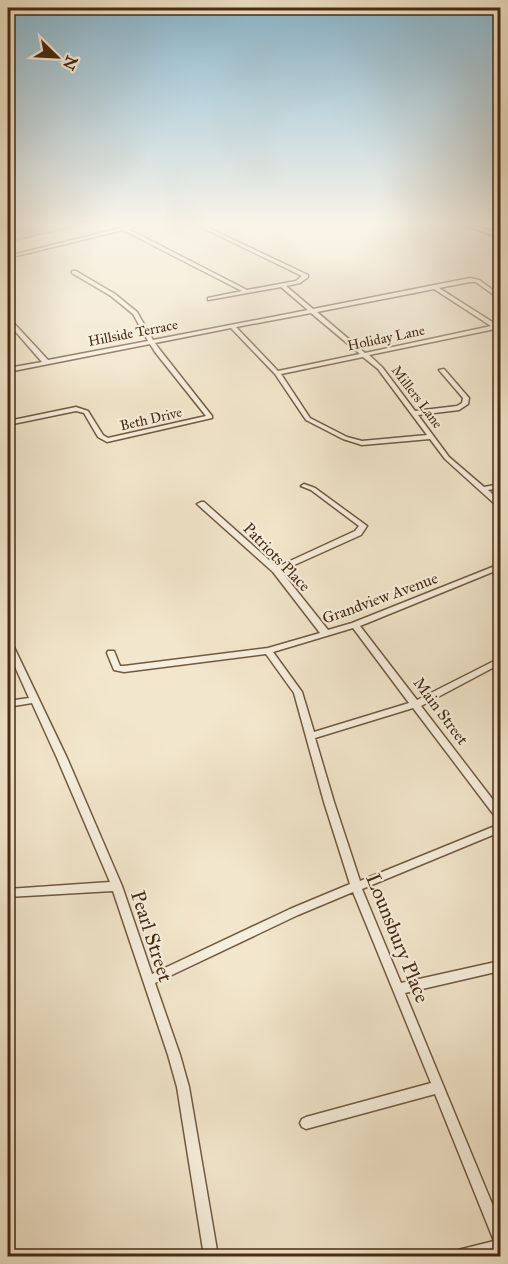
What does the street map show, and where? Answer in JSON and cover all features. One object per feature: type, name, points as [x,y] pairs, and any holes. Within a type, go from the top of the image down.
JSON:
[{"type":"street","points":[[91,283],[128,306],[135,313],[152,342]]},
{"type":"street","points":[[230,283],[248,292]]},
{"type":"street","points":[[210,299],[290,283]]},
{"type":"street","name":"Hillside Terrace","points":[[8,370],[462,283]]},
{"type":"street","name":"Hillside Terrace","points":[[478,283],[501,297]]},
{"type":"street","name":"Millers Lane","points":[[282,285],[380,368],[416,413],[447,458],[501,504]]},
{"type":"street","points":[[435,287],[499,328]]},
{"type":"street","points":[[8,320],[47,363]]},
{"type":"street","points":[[232,326],[277,373],[302,412],[345,438],[362,443],[378,444],[432,437]]},
{"type":"street","name":"Holiday Lane","points":[[277,373],[499,328]]},
{"type":"street","name":"Beth Drive","points":[[8,423],[76,409],[86,412],[100,436],[108,440],[208,418],[206,411],[152,342]]},
{"type":"street","points":[[416,413],[459,408],[465,404],[466,398],[442,370]]},
{"type":"street","points":[[276,570],[358,533],[363,526],[313,489],[304,486]]},
{"type":"street","points":[[483,489],[501,486]]},
{"type":"street","name":"Patriots Place","points":[[201,504],[276,570],[326,634]]},
{"type":"street","name":"Grandview Avenue","points":[[111,653],[117,668],[124,669],[268,651],[355,625],[501,566]]},
{"type":"street","name":"Main Street","points":[[355,625],[501,816]]},
{"type":"street","name":"Pearl Street","points":[[8,643],[62,758],[117,886],[183,1087],[211,1257]]},
{"type":"street","name":"Lounsbury Place","points":[[268,651],[298,692],[356,886],[501,1238]]},
{"type":"street","points":[[310,736],[417,704],[501,661]]},
{"type":"street","points":[[8,705],[34,700]]},
{"type":"street","points":[[148,981],[356,886],[501,828]]},
{"type":"street","points":[[8,893],[117,886]]},
{"type":"street","points":[[399,989],[501,966]]},
{"type":"street","points":[[306,1123],[439,1087]]},
{"type":"street","points":[[462,1257],[501,1246]]}]
